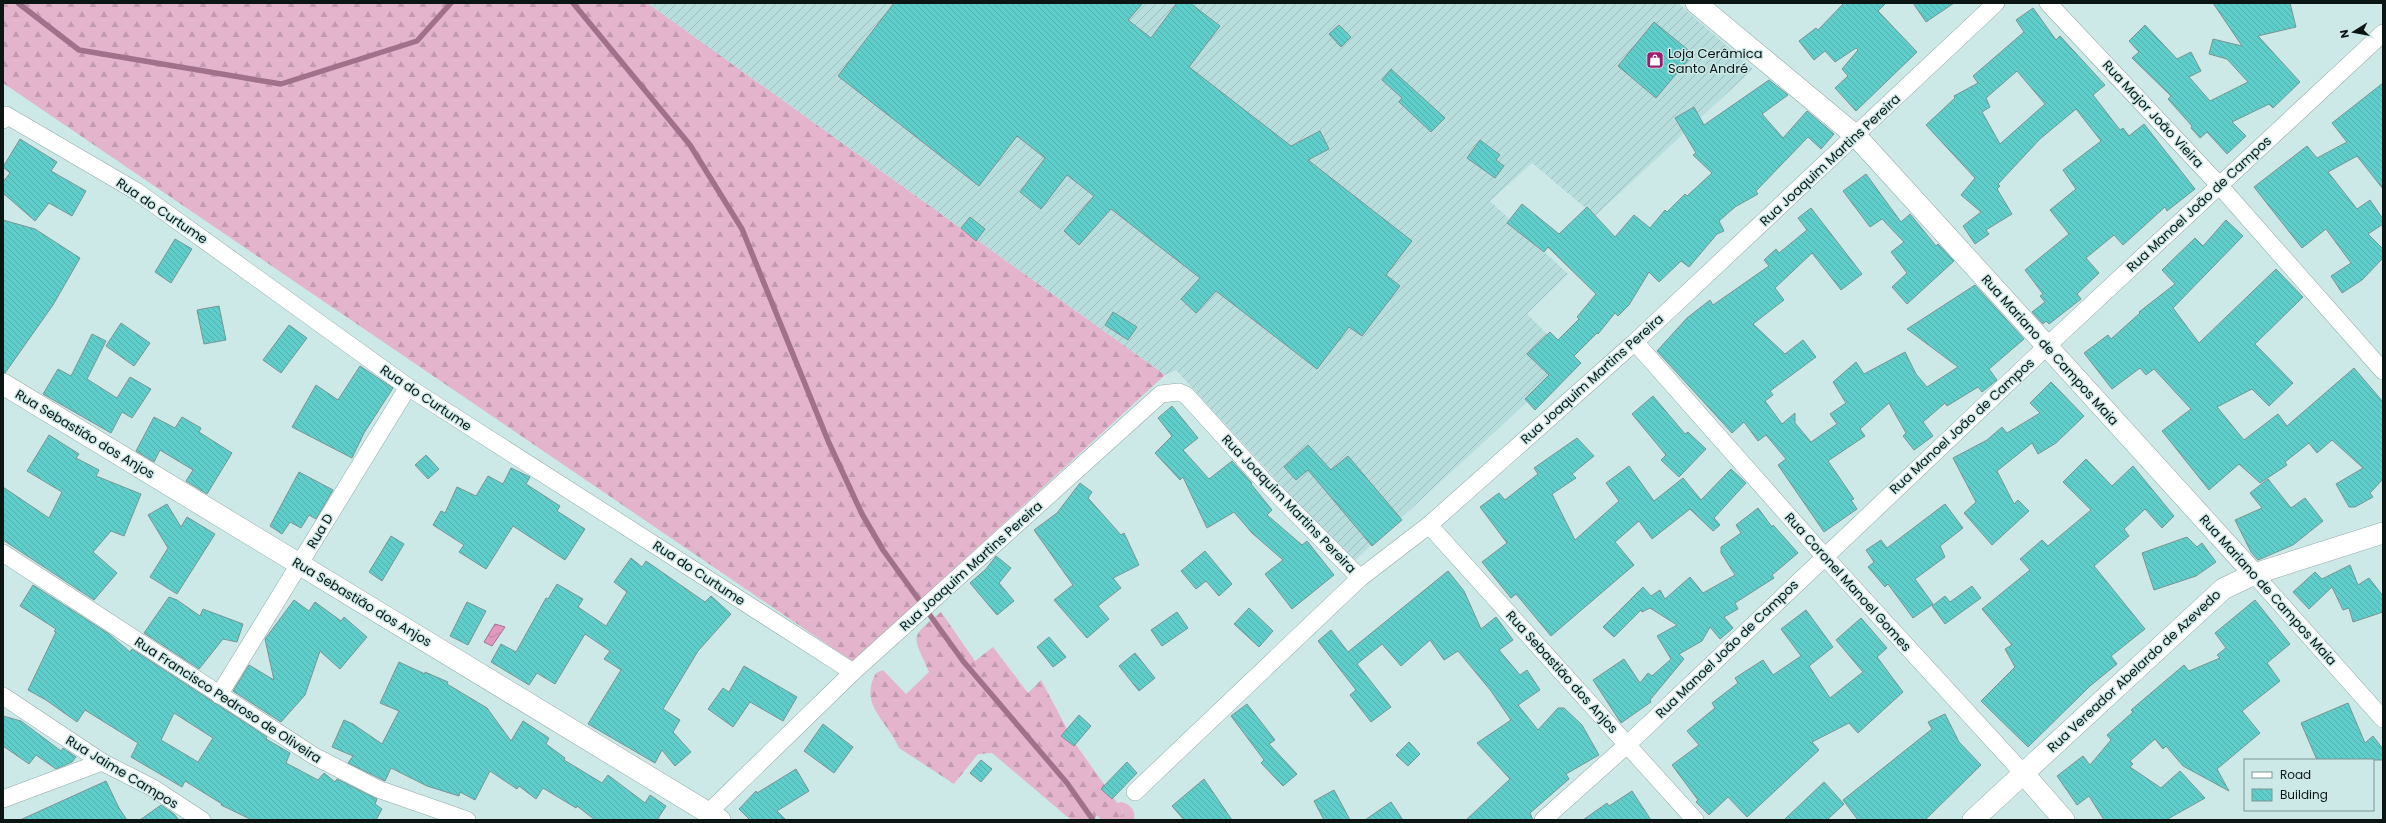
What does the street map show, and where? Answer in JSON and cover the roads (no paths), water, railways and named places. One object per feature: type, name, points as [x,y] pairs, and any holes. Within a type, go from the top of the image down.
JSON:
[{"type":"street","name":"Rua Mariano de Campos Maia","points":[[1696,3],[1856,136],[2254,574],[2383,719]]},
{"type":"street","name":"Rua Major João Vieira","points":[[2048,3],[2219,185],[2383,371]]},
{"type":"street","name":"Rua Joaquim Martins Pereira","points":[[714,816],[853,672],[1161,394],[1170,392],[1186,395],[1263,480],[1360,578],[1429,525],[1635,342],[1856,136],[1986,6]]},
{"type":"street","name":"Rua Manoel João de Campos","points":[[1543,820],[1628,744],[1824,556],[2383,33]]},
{"type":"street","name":"Rua do Curtume","points":[[4,118],[136,191],[408,387],[853,672]]},
{"type":"street","name":"Rua Coronel Manoel Gomes","points":[[1635,342],[1824,556],[2023,773],[2064,820]]},
{"type":"street","name":"Rua Sebastião dos Anjos","points":[[3,384],[714,816]]},
{"type":"street","name":"Rua D","points":[[219,696],[408,387]]},
{"type":"street","name":"Rua Sebastião dos Anjos","points":[[1429,525],[1695,820]]},
{"type":"street","name":"Rua Vereador Abelardo de Azevedo","points":[[1973,820],[2223,588],[2254,574],[2383,533]]},
{"type":"street","name":"Rua Francisco Pedroso de Oliveira","points":[[3,553],[219,696],[314,756],[378,789],[467,820]]},
{"type":"street","points":[[1135,792],[1360,578]]},
{"type":"street","name":"Rua Jaime Campos","points":[[3,696],[102,762],[153,788],[202,820]]},
{"type":"street","points":[[3,799],[102,762]]},
{"type":"water","points":[[495,624],[505,627],[492,646],[484,642]]},
{"type":"waterway","points":[[18,3],[79,50],[281,84],[417,41],[451,3]]},
{"type":"waterway","points":[[573,3],[690,145],[742,229],[829,443],[862,514],[883,550],[963,661],[1067,783],[1093,820]]},
{"type":"place","name":"Loja Cerâmica Santo André","points":[[1655,60]]}]
